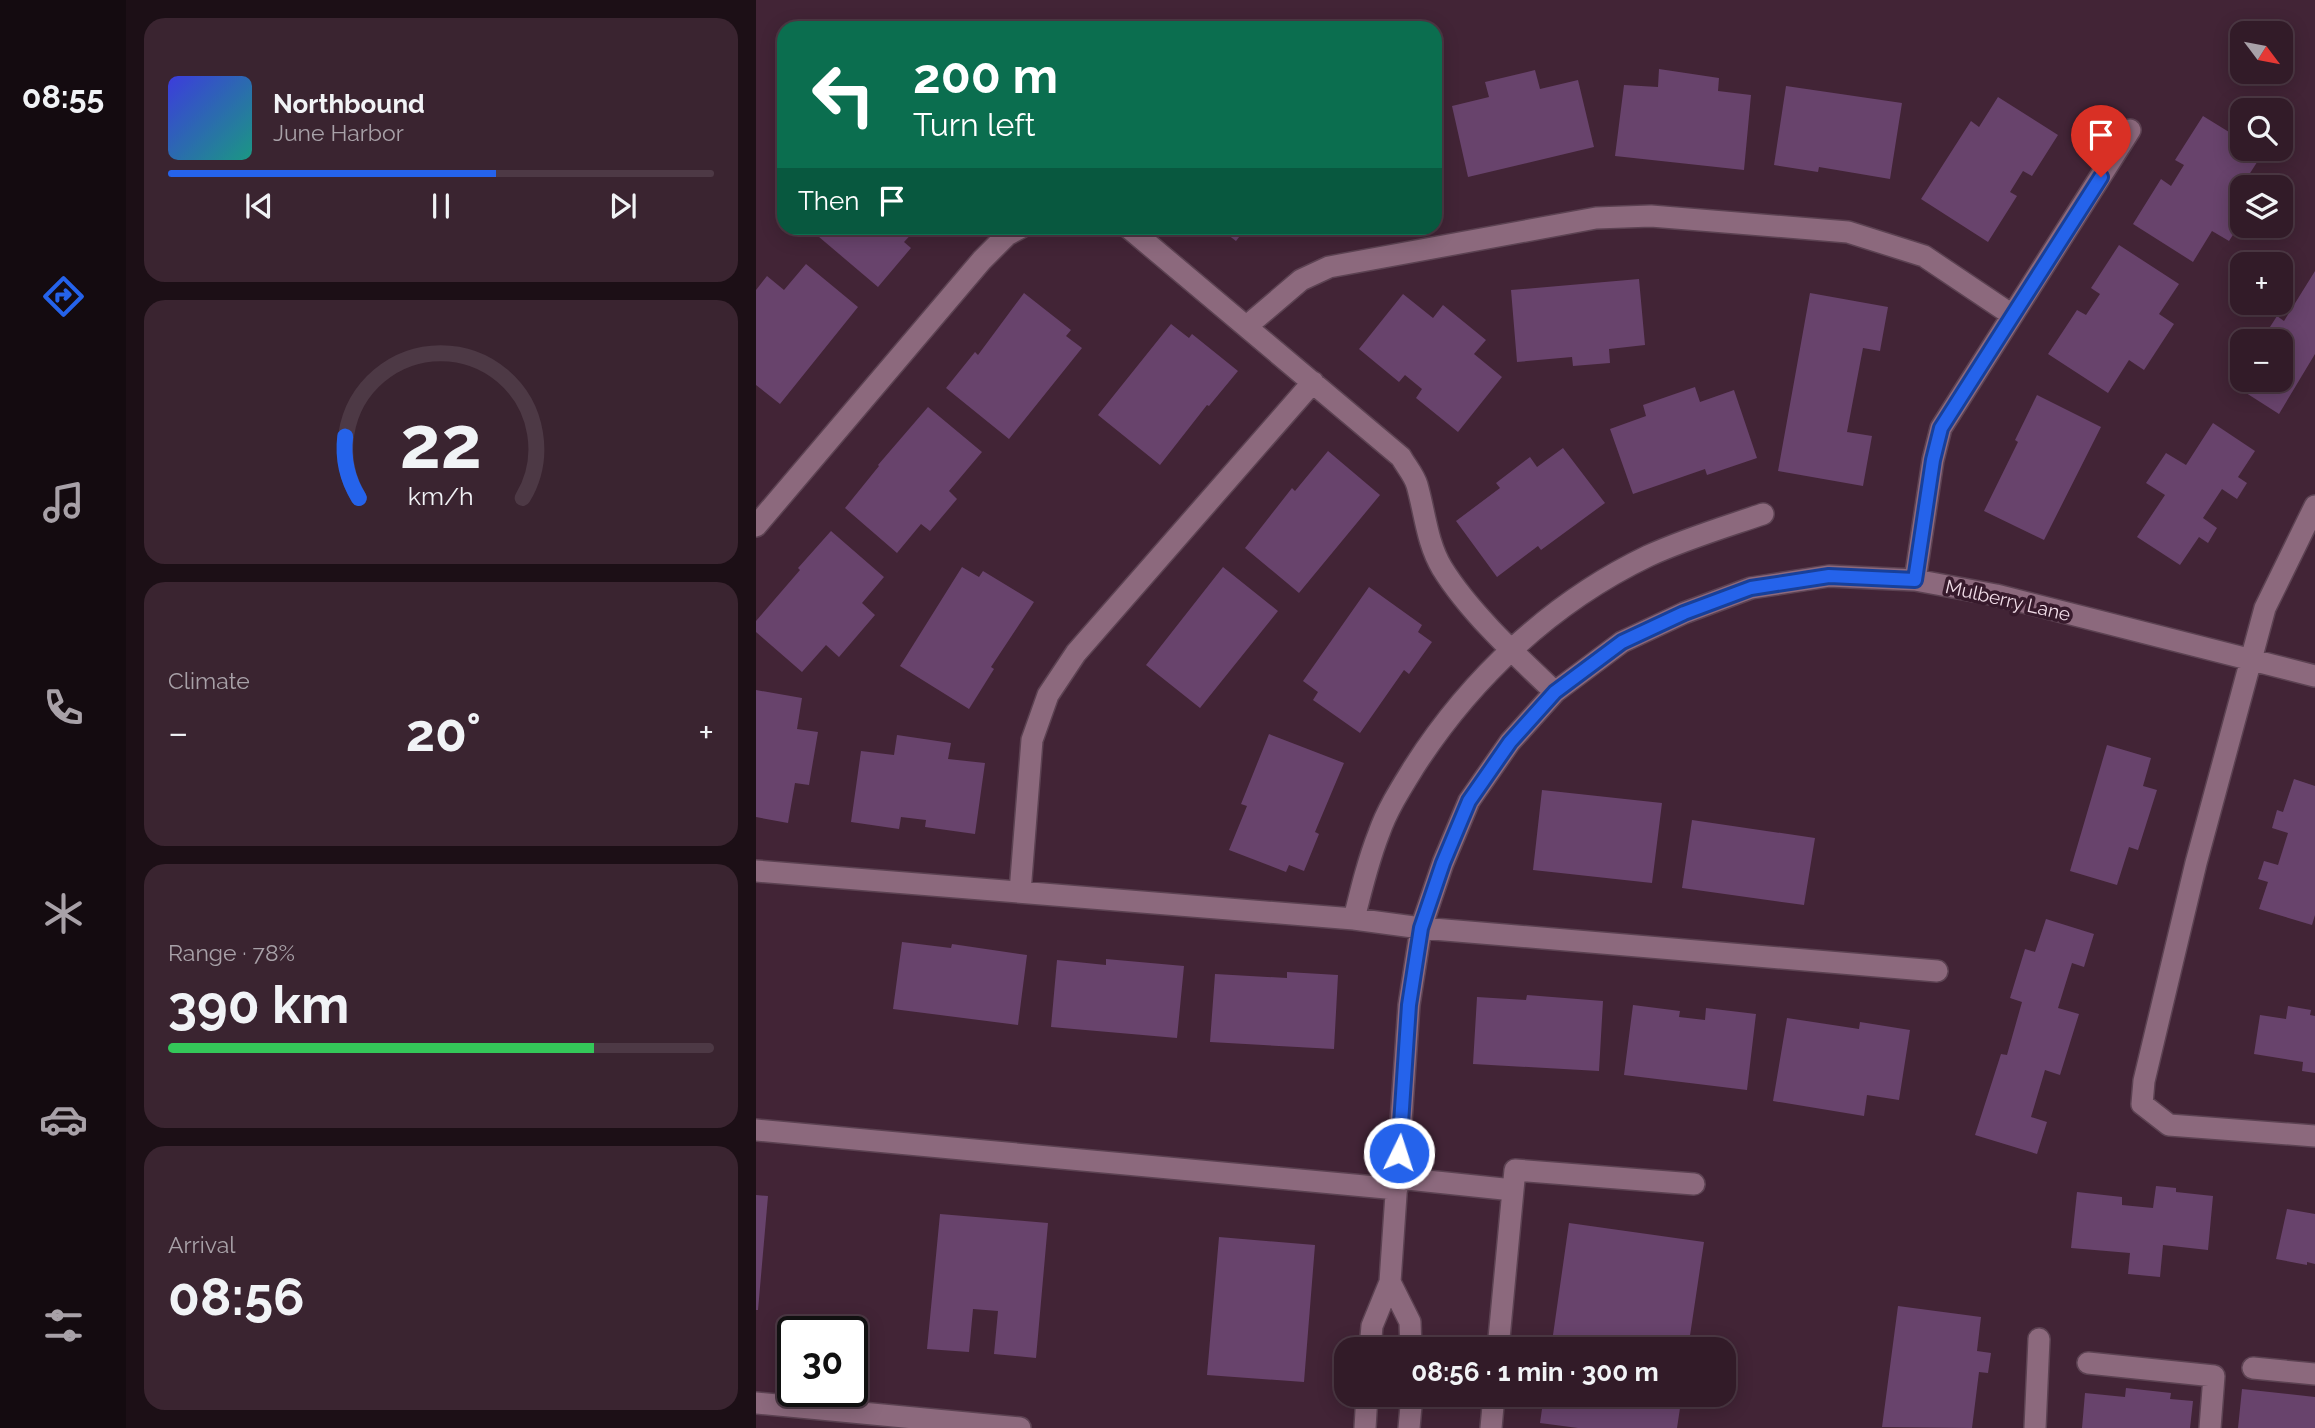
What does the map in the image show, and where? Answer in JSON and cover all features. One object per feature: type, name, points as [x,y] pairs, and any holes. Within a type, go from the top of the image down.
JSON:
[{"type":"street","points":[[1915,580],[1933,460],[1941,428],[2130,130]]},
{"type":"street","points":[[1247,326],[1301,281],[1329,267],[1596,218],[1651,216],[1859,235],[1924,256],[2012,315]]},
{"type":"street","points":[[756,526],[1006,235]]},
{"type":"street","points":[[1137,235],[1401,457],[1416,482],[1426,527],[1442,567],[1510,650],[1555,692]]},
{"type":"street","points":[[1020,892],[1032,740],[1048,695],[1076,653],[1313,382]]},
{"type":"street","points":[[2315,506],[2265,608],[2196,863],[2144,1081],[2142,1104],[2169,1125],[2315,1136]]},
{"type":"street","points":[[1354,919],[1364,875],[1380,830],[1402,788],[1434,736],[1477,684],[1510,650],[1555,613],[1647,556],[1763,514]]},
{"type":"street","name":"Mulberry Lane","points":[[1371,1337],[1372,1326],[1390,1282],[1409,1005],[1421,928],[1443,863],[1469,801],[1510,742],[1555,692],[1622,642],[1684,613],[1751,588],[1829,576],[1915,580],[1996,595],[2315,676]]},
{"type":"street","points":[[756,871],[1354,919],[1421,928],[1937,971]]},
{"type":"street","points":[[756,1130],[1398,1184],[1513,1190]]},
{"type":"street","points":[[1499,1337],[1515,1170],[1694,1184]]},
{"type":"street","points":[[1390,1282],[1410,1322],[1411,1337]]},
{"type":"street","points":[[2035,1428],[2039,1339]]},
{"type":"street","points":[[2088,1363],[2214,1376],[2210,1428]]},
{"type":"street","points":[[2253,1368],[2315,1374]]},
{"type":"street","points":[[756,1403],[1020,1428]]},
{"type":"street","points":[[1365,1428],[1366,1407]]},
{"type":"street","points":[[1409,1428],[1411,1407]]},
{"type":"street","points":[[1491,1428],[1493,1407]]},
{"type":"building","points":[[1659,69],[1719,78],[1718,91],[1751,95],[1744,170],[1615,156],[1624,85],[1658,87]]},
{"type":"building","points":[[1535,70],[1540,89],[1578,80],[1594,147],[1468,177],[1452,106],[1489,97],[1485,82]]},
{"type":"building","points":[[1786,86],[1902,103],[1890,179],[1819,167],[1818,172],[1774,165]]},
{"type":"building","points":[[1998,97],[2058,135],[2032,176],[2023,171],[2010,192],[2017,196],[1988,242],[1921,199],[1971,121],[1979,127]]},
{"type":"building","points":[[2203,116],[2230,133],[2230,161],[2258,161],[2249,175],[2230,175],[2231,238],[2229,241],[2212,231],[2193,262],[2133,224],[2161,179],[2171,186],[2184,165],[2175,160]]},
{"type":"building","points":[[817,235],[910,235],[904,242],[911,248],[878,287]]},
{"type":"building","points":[[1228,235],[1241,235],[1236,241]]},
{"type":"building","points":[[2119,245],[2179,284],[2159,314],[2174,324],[2144,370],[2129,360],[2108,393],[2048,354],[2077,310],[2086,315],[2100,294],[2091,288]]},
{"type":"building","points":[[806,264],[858,307],[780,404],[756,385],[756,290],[767,276],[784,290]]},
{"type":"building","points":[[2315,271],[2315,354],[2293,391],[2293,329],[2269,329],[2277,316],[2284,321],[2288,315],[2293,315],[2293,306]]},
{"type":"building","points":[[1639,279],[1645,345],[1609,349],[1610,363],[1573,366],[1572,357],[1517,362],[1511,290]]},
{"type":"building","points":[[1024,293],[1071,330],[1066,336],[1082,348],[1009,439],[946,388],[975,352],[978,355]]},
{"type":"building","points":[[1810,293],[1888,307],[1880,351],[1863,348],[1847,432],[1872,436],[1863,486],[1778,471]]},
{"type":"building","points":[[1403,294],[1433,318],[1443,305],[1486,340],[1474,354],[1502,377],[1458,432],[1416,398],[1422,389],[1405,375],[1399,382],[1359,349]]},
{"type":"building","points":[[1171,324],[1189,338],[1192,334],[1238,371],[1209,406],[1207,405],[1160,465],[1098,415]]},
{"type":"building","points":[[1695,387],[1700,402],[1734,390],[1757,458],[1707,475],[1705,469],[1633,494],[1610,429],[1646,416],[1643,405]]},
{"type":"building","points":[[2245,392],[2292,392],[2279,414]]},
{"type":"building","points":[[2037,395],[2101,427],[2044,540],[1984,511],[2018,442],[2015,440]]},
{"type":"building","points":[[928,407],[982,452],[949,491],[957,499],[930,531],[921,524],[897,553],[845,508]]},
{"type":"building","points":[[2213,423],[2255,451],[2238,477],[2247,483],[2237,499],[2222,489],[2203,518],[2217,528],[2208,543],[2199,537],[2180,565],[2137,537],[2165,495],[2146,483],[2166,453],[2186,465]]},
{"type":"building","points":[[1563,448],[1605,503],[1541,550],[1538,546],[1497,577],[1456,521],[1500,488],[1496,483],[1530,457],[1537,467]]},
{"type":"building","points":[[1328,451],[1380,495],[1299,593],[1245,548],[1292,488],[1295,491]]},
{"type":"building","points":[[831,531],[884,577],[862,603],[875,615],[839,657],[826,645],[802,672],[756,632],[756,621]]},
{"type":"building","points":[[962,567],[979,577],[983,571],[1034,602],[991,667],[994,669],[969,709],[900,666]]},
{"type":"building","points":[[1223,567],[1278,611],[1200,708],[1146,665]]},
{"type":"building","points":[[1369,587],[1422,625],[1418,632],[1432,642],[1409,674],[1404,670],[1360,733],[1313,700],[1318,692],[1303,681]]},
{"type":"building","points":[[756,690],[802,698],[797,729],[818,732],[809,785],[795,783],[788,823],[756,817]]},
{"type":"building","points":[[1269,734],[1344,763],[1315,832],[1319,834],[1304,871],[1289,865],[1286,872],[1229,850],[1247,806],[1241,804]]},
{"type":"building","points":[[897,735],[951,743],[948,759],[985,763],[975,834],[925,827],[926,820],[901,817],[899,829],[851,822],[861,751],[894,755]]},
{"type":"building","points":[[2107,745],[2151,758],[2143,786],[2157,790],[2138,850],[2129,847],[2117,885],[2070,871]]},
{"type":"building","points":[[2294,779],[2315,786],[2315,915],[2312,925],[2259,909],[2268,882],[2258,879],[2264,861],[2278,865],[2288,833],[2272,828],[2277,810],[2283,812]]},
{"type":"building","points":[[1542,790],[1662,803],[1652,883],[1533,870]]},
{"type":"building","points":[[1692,820],[1815,838],[1804,905],[1682,888]]},
{"type":"building","points":[[2046,919],[2094,934],[2084,967],[2072,963],[2058,1008],[2079,1014],[2060,1075],[2045,1070],[2031,1117],[2047,1122],[2037,1154],[1975,1135],[2001,1054],[2007,1055],[2022,1002],[2010,998],[2025,949],[2035,952]]},
{"type":"building","points":[[902,942],[951,948],[952,944],[1027,955],[1018,1025],[893,1009]]},
{"type":"building","points":[[1106,959],[1184,966],[1177,1038],[1051,1027],[1057,960],[1106,965]]},
{"type":"building","points":[[1287,972],[1338,975],[1334,1049],[1210,1042],[1215,974],[1287,978]]},
{"type":"building","points":[[1527,995],[1603,1001],[1599,1071],[1473,1064],[1477,997],[1526,1000]]},
{"type":"building","points":[[1633,1005],[1680,1011],[1679,1017],[1705,1020],[1706,1008],[1756,1014],[1747,1090],[1624,1075]]},
{"type":"building","points":[[2288,1006],[2311,1010],[2310,1015],[2315,1016],[2315,1073],[2302,1071],[2303,1062],[2254,1054],[2260,1015],[2286,1019]]},
{"type":"building","points":[[1787,1018],[1859,1029],[1860,1022],[1910,1030],[1899,1100],[1867,1095],[1864,1116],[1773,1101]]},
{"type":"building","points":[[2156,1186],[2176,1188],[2176,1192],[2213,1196],[2208,1250],[2163,1245],[2160,1277],[2128,1274],[2130,1253],[2071,1248],[2077,1192],[2122,1197],[2122,1205],[2153,1208]]},
{"type":"building","points":[[756,1195],[768,1196],[758,1310],[756,1310]]},
{"type":"building","points":[[2287,1209],[2315,1214],[2315,1264],[2276,1259]]},
{"type":"building","points":[[940,1214],[1048,1223],[1036,1358],[994,1354],[998,1311],[973,1309],[969,1352],[927,1349]]},
{"type":"building","points":[[1569,1223],[1704,1242],[1690,1337],[1553,1337]]},
{"type":"building","points":[[1219,1237],[1315,1245],[1304,1382],[1207,1375]]},
{"type":"building","points":[[1898,1306],[1981,1317],[1977,1351],[1991,1353],[1988,1373],[1979,1372],[1972,1428],[1882,1427]]},
{"type":"building","points":[[2126,1388],[2171,1393],[2170,1399],[2193,1401],[2190,1428],[2082,1428],[2085,1393],[2125,1397]]},
{"type":"building","points":[[2242,1389],[2315,1397],[2315,1428],[2238,1428]]},
{"type":"building","points":[[1542,1407],[1680,1407],[1677,1428],[1578,1428],[1540,1423]]},
{"type":"route","points":[[1399,1153],[1409,1005],[1421,928],[1443,863],[1469,801],[1510,742],[1555,692],[1622,642],[1684,613],[1751,588],[1829,576],[1915,580],[1933,460],[1941,428],[2101,177]]}]
